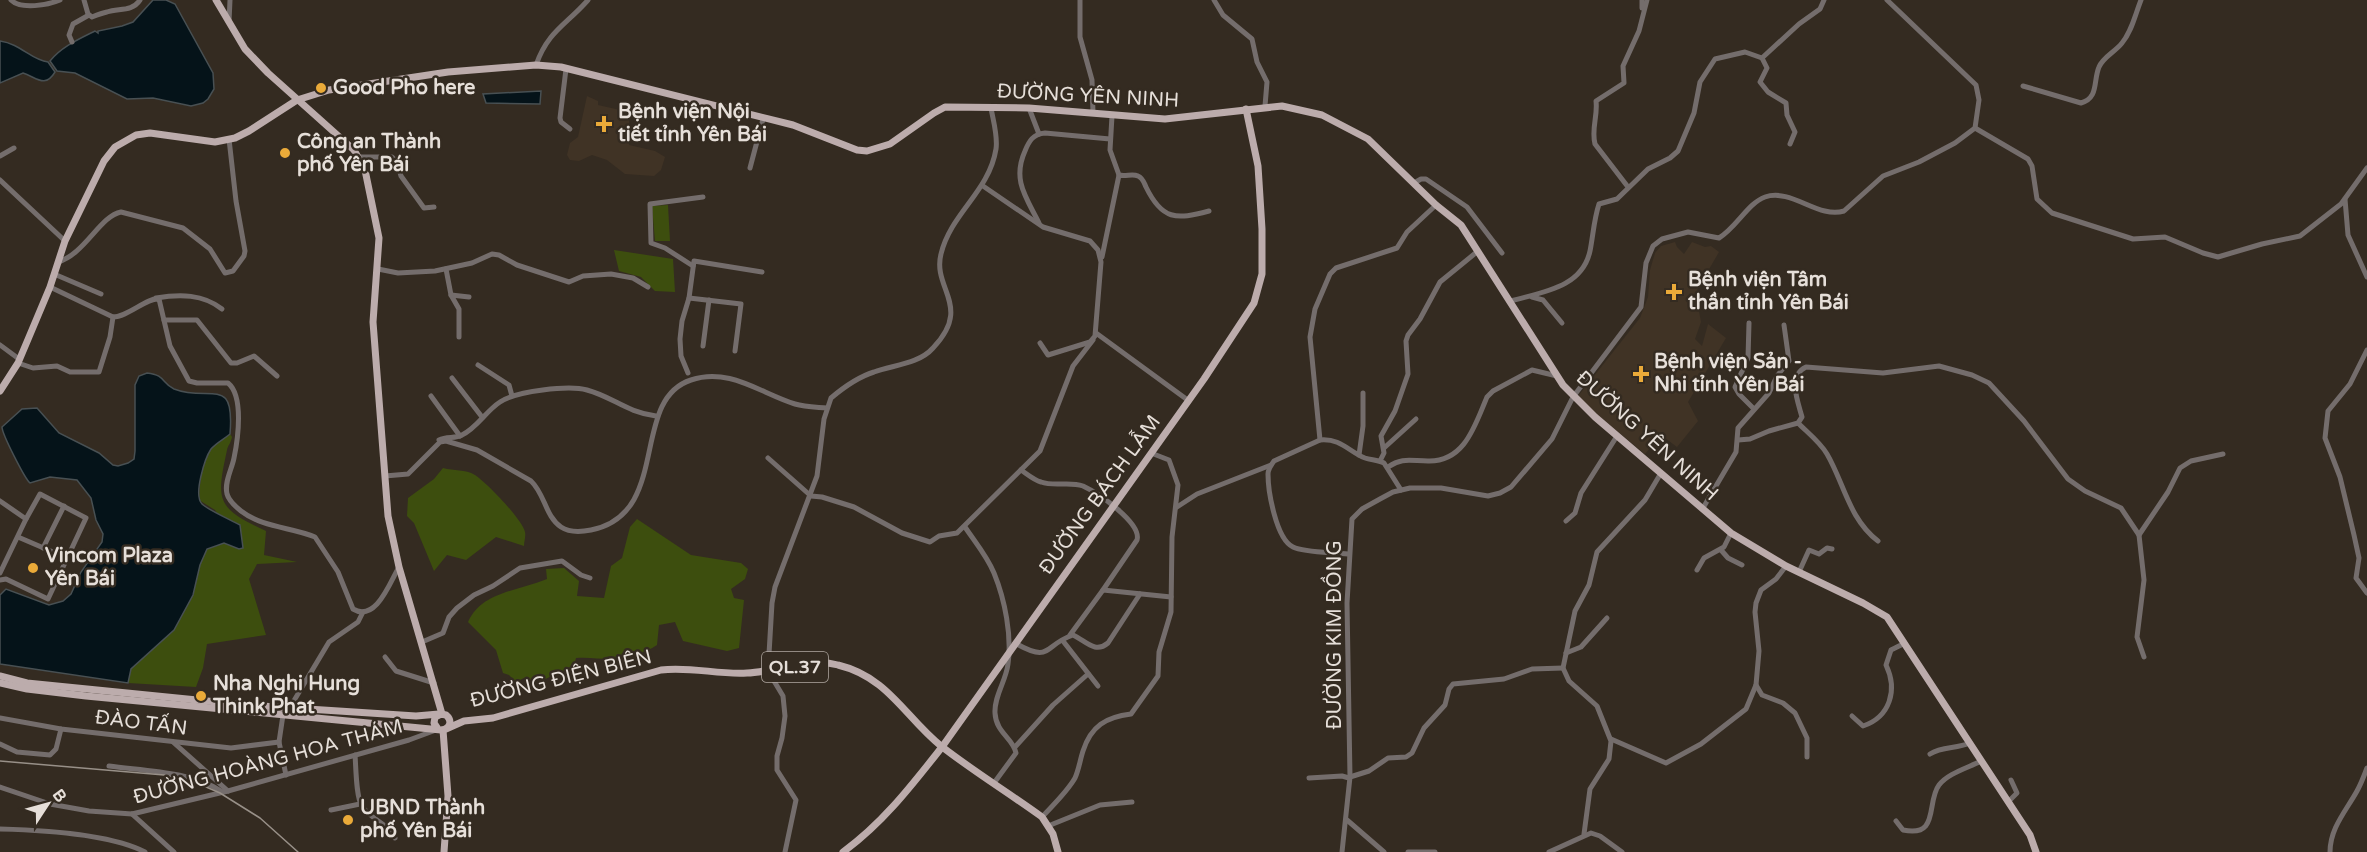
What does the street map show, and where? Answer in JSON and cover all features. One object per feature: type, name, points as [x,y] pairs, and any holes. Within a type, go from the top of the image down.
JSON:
[{"type":"main road","points":[[216,0],[245,49],[297,100],[342,139],[359,157],[365,170],[379,237],[374,322],[388,516],[399,567],[443,714],[450,722],[442,729]]},
{"type":"main road","name":"ĐƯỜNG YÊN NINH","points":[[229,139],[266,121],[297,100],[350,86],[448,72],[536,65],[566,69],[798,127],[846,147],[867,151],[890,144],[934,112],[945,107],[1029,108],[1165,119],[1265,106],[1308,110],[1368,139],[1436,205],[1461,225],[1557,376],[1573,397],[1617,436],[1731,533],[1786,566],[1887,617],[2030,835],[2036,852]]},
{"type":"main road","name":"ĐƯỜNG BÁCH LẪM","points":[[843,852],[861,839],[898,803],[942,747],[1189,401],[1254,303],[1262,274],[1258,166],[1246,109]]},
{"type":"main road","points":[[0,392],[18,361],[50,287],[65,241],[104,160],[115,147],[127,139],[150,133],[215,142],[229,139]]},
{"type":"main road","name":"ĐƯỜNG ĐIỆN BIÊN","points":[[442,729],[464,721],[493,718],[661,670],[747,674],[824,663],[837,664],[858,672],[886,688],[942,747],[1042,817],[1053,834],[1058,852]]},
{"type":"main road","name":"QL.37","points":[[0,676],[27,683],[289,709],[416,716],[443,714]]},
{"type":"main road","name":"QL.37","points":[[0,683],[27,689],[442,729]]},
{"type":"main road","points":[[443,714],[434,719],[442,729],[448,796],[444,852]]},
{"type":"main road","name":"ĐƯỜNG ĐIỆN BIÊN","points":[[443,714],[464,721]]},
{"type":"street","points":[[11,0],[19,5],[44,5],[60,0]]},
{"type":"street","points":[[84,0],[89,15]]},
{"type":"street","points":[[72,42],[69,35],[74,24],[89,15],[92,17],[104,12],[129,9],[136,6],[140,0]]},
{"type":"street","points":[[229,24],[230,0]]},
{"type":"street","points":[[536,65],[545,45],[556,29],[588,0]]},
{"type":"street","points":[[1080,0],[1080,37],[1092,80],[1093,113]]},
{"type":"street","points":[[1214,0],[1223,15],[1252,39],[1257,62],[1267,82],[1265,106]]},
{"type":"street","points":[[1642,0],[1642,8]]},
{"type":"street","points":[[1628,187],[1595,144],[1593,132],[1598,111],[1596,101],[1624,83],[1623,66],[1639,31],[1647,0]]},
{"type":"street","points":[[1762,58],[1798,24],[1820,9],[1824,0]]},
{"type":"street","points":[[1887,0],[1976,85],[1979,100],[1975,128],[2030,162],[2037,199],[2057,215],[2133,238],[2165,237],[2218,257],[2262,244],[2297,238],[2322,221],[2345,199],[2367,168]]},
{"type":"street","points":[[2023,86],[2082,103],[2089,100],[2093,96],[2100,65],[2124,40],[2141,0]]},
{"type":"street","points":[[1511,301],[1561,287],[1573,279],[1588,258],[1598,206],[1617,199],[1648,169],[1670,158],[1678,151],[1694,113],[1700,82],[1715,59],[1745,52],[1762,58],[1767,66],[1760,82],[1768,92],[1786,103],[1787,115],[1794,129],[1790,144]]},
{"type":"street","points":[[566,69],[560,118],[564,126],[570,129]]},
{"type":"street","points":[[785,852],[796,800],[777,770],[777,756],[785,716],[783,696],[768,670],[768,644],[775,587],[811,496],[818,470],[826,408],[831,398],[856,380],[921,357],[933,349],[951,316],[949,294],[940,266],[941,254],[957,219],[983,186],[996,150],[991,108]]},
{"type":"street","points":[[1029,108],[1039,134]]},
{"type":"street","points":[[768,458],[811,496],[854,507],[902,533],[930,542],[939,536],[957,533],[1040,452],[1073,366],[1096,333],[1101,262],[1119,175],[1111,154],[1112,116]]},
{"type":"street","points":[[750,168],[763,118]]},
{"type":"street","name":"ĐƯỜNG KIM ĐỒNG","points":[[1342,852],[1347,820],[1349,778],[1348,554],[1350,523],[1356,513],[1401,489],[1441,488],[1488,496],[1505,490],[1531,466],[1552,439],[1573,397],[1641,307],[1646,263],[1657,242],[1688,232],[1719,238],[1758,201],[1770,196],[1783,197],[1840,213],[1848,209],[1883,176],[1919,162],[1955,143],[1975,128]]},
{"type":"street","points":[[1040,225],[1023,190],[1018,172],[1028,143],[1039,134],[1110,140]]},
{"type":"street","points":[[58,262],[75,254],[111,216],[121,212],[183,228],[210,249],[225,273],[233,271],[244,256],[245,246],[236,201],[229,139]]},
{"type":"street","points":[[0,156],[14,148]]},
{"type":"street","points":[[359,157],[392,157],[397,162],[404,180],[424,208],[434,207]]},
{"type":"street","points":[[1119,175],[1141,177],[1155,204],[1161,210],[1184,218],[1209,211]]},
{"type":"street","points":[[1414,183],[1426,179],[1464,204],[1502,253]]},
{"type":"street","points":[[0,180],[65,241]]},
{"type":"street","points":[[983,186],[1040,225],[1090,241],[1098,250],[1101,262]]},
{"type":"street","points":[[693,266],[665,248],[651,243],[650,204],[703,197]]},
{"type":"street","points":[[2345,199],[2348,235],[2367,277]]},
{"type":"street","points":[[1320,440],[1310,329],[1315,309],[1330,274],[1341,265],[1396,248],[1409,230],[1436,205]]},
{"type":"street","points":[[1380,461],[1384,454],[1381,436],[1395,411],[1408,374],[1407,335],[1420,319],[1440,282],[1478,251]]},
{"type":"street","points":[[378,269],[398,273],[446,269],[472,263],[492,254],[569,282],[583,276],[611,274],[633,278],[648,287]]},
{"type":"street","points":[[688,373],[681,357],[680,339],[694,261],[762,272]]},
{"type":"street","points":[[446,269],[451,295],[459,309],[459,336]]},
{"type":"street","points":[[54,274],[101,294]]},
{"type":"street","points":[[50,287],[113,317],[122,316],[156,298],[194,296],[207,299],[222,309]]},
{"type":"street","points":[[451,295],[469,297]]},
{"type":"street","points":[[1527,296],[1543,300],[1562,323]]},
{"type":"street","points":[[156,298],[160,301],[170,346],[189,381],[228,383],[236,393],[238,406],[236,445],[227,489],[231,502],[242,512],[261,522],[315,537],[338,572],[353,609],[359,613],[376,607],[399,567]]},
{"type":"street","points":[[689,298],[741,304],[735,351]]},
{"type":"street","points":[[703,346],[709,300]]},
{"type":"street","points":[[1,348],[18,361],[33,368],[57,366],[70,372],[99,372],[110,337],[113,317]]},
{"type":"street","points":[[164,320],[197,320],[231,363],[234,364],[254,356],[277,376]]},
{"type":"street","points":[[1749,323],[1748,358],[1735,387],[1754,409]]},
{"type":"street","points":[[1703,508],[1734,455],[1738,428],[1769,393],[1777,376],[1789,361],[1784,325]]},
{"type":"street","points":[[1096,333],[1189,401]]},
{"type":"street","points":[[1040,343],[1048,355],[1093,340]]},
{"type":"street","points":[[2367,350],[2350,384],[2328,411],[2325,438],[2340,477],[2354,535],[2359,558],[2356,578],[2367,593]]},
{"type":"street","points":[[478,365],[509,385],[512,396]]},
{"type":"street","points":[[1738,440],[1750,439],[1798,423],[1802,417],[1795,386],[1798,373],[1806,367],[1882,373],[1939,366],[1972,375],[1989,383],[2072,482],[2121,508],[2139,535],[2144,580],[2137,637],[2144,657]]},
{"type":"street","points":[[1388,467],[1403,459],[1433,461],[1456,454],[1465,445],[1491,393],[1532,370],[1557,376]]},
{"type":"street","points":[[452,378],[482,417]]},
{"type":"street","points":[[437,443],[446,441],[468,447],[528,479],[539,490],[554,521],[563,528],[576,532],[610,524],[628,508],[648,464],[656,416],[668,396],[679,386],[692,379],[725,378],[744,382],[793,404],[826,408]]},
{"type":"street","points":[[385,476],[408,474],[437,443],[446,437],[460,436],[501,401],[512,396],[581,389],[595,393],[634,412],[656,416]]},
{"type":"street","points":[[1359,455],[1364,426],[1363,393]]},
{"type":"street","points":[[431,396],[460,436]]},
{"type":"street","points":[[1384,448],[1416,419]]},
{"type":"street","points":[[1798,423],[1823,448],[1854,512],[1866,531],[1878,541]]},
{"type":"street","points":[[1566,521],[1575,513],[1581,494],[1617,436]]},
{"type":"street","points":[[1177,507],[1197,494],[1271,465],[1280,458],[1320,440],[1341,443],[1366,459],[1380,461],[1388,467],[1401,489]]},
{"type":"street","points":[[1042,817],[1073,781],[1083,749],[1099,723],[1120,715],[1131,714],[1158,676],[1159,652],[1171,612],[1172,537],[1178,485],[1169,460],[1151,453]]},
{"type":"street","points":[[2139,535],[2168,492],[2180,468],[2202,457],[2223,454]]},
{"type":"street","points":[[1271,465],[1268,474],[1275,519],[1280,532],[1292,547],[1348,554]]},
{"type":"street","points":[[1015,643],[1032,652],[1041,653],[1069,636],[1103,590],[1138,535],[1131,521],[1085,487],[1069,483],[1043,483],[1021,470]]},
{"type":"street","points":[[1584,834],[1590,789],[1609,759],[1611,739],[1597,706],[1569,681],[1563,668],[1566,653],[1575,611],[1589,585],[1598,552],[1645,500],[1661,473]]},
{"type":"street","points":[[0,573],[39,494],[86,518],[48,598],[6,579],[0,580]]},
{"type":"street","points":[[0,501],[26,519]]},
{"type":"street","points":[[43,548],[64,506]]},
{"type":"street","points":[[964,527],[982,550],[995,575],[1008,633],[1008,667],[995,712],[1000,730],[1015,747],[1015,757],[993,783]]},
{"type":"street","points":[[1697,570],[1704,558],[1721,550],[1731,533]]},
{"type":"street","points":[[18,537],[67,558]]},
{"type":"street","points":[[1799,572],[1809,550],[1819,554],[1829,548],[1832,549]]},
{"type":"street","points":[[1721,550],[1728,558],[1742,565]]},
{"type":"street","points":[[422,642],[442,633],[449,617],[459,605],[520,568],[562,561],[581,575],[590,578]]},
{"type":"street","points":[[1611,739],[1666,763],[1701,744],[1746,709],[1756,685],[1759,651],[1756,603],[1761,590],[1776,579],[1786,566]]},
{"type":"street","points":[[1103,590],[1171,597]]},
{"type":"street","points":[[1069,636],[1076,636],[1096,648],[1106,646],[1140,594]]},
{"type":"street","points":[[289,709],[329,642],[358,622],[363,612]]},
{"type":"street","points":[[1566,653],[1581,646],[1607,618]]},
{"type":"street","points":[[1063,641],[1098,686]]},
{"type":"street","points":[[1851,716],[1863,726],[1882,715],[1890,701],[1892,686],[1886,665],[1892,650],[1905,643]]},
{"type":"street","points":[[385,657],[396,671],[434,683]]},
{"type":"street","points":[[1309,778],[1342,776],[1349,778],[1369,771],[1388,758],[1406,757],[1412,753],[1424,728],[1445,705],[1449,689],[1453,684],[1504,679],[1532,669],[1563,668]]},
{"type":"street","points":[[1015,747],[1053,705],[1088,674]]},
{"type":"street","points":[[1756,685],[1762,695],[1783,703],[1793,710],[1807,738],[1808,757]]},
{"type":"street","points":[[283,715],[279,742],[286,775]]},
{"type":"street","name":"ĐÀO TẤN","points":[[0,718],[61,729],[231,748],[279,742]]},
{"type":"street","points":[[0,744],[17,752],[50,755],[56,749],[61,729]]},
{"type":"street","name":"ĐƯỜNG HOÀNG HOA THÁM","points":[[0,787],[50,804],[89,811],[132,814],[286,775],[442,729]]},
{"type":"street","points":[[173,742],[225,791]]},
{"type":"street","points":[[1930,754],[1938,749],[1958,748],[1970,743]]},
{"type":"street","points":[[355,755],[360,804],[377,822],[387,827],[394,838]]},
{"type":"street","points":[[1896,821],[1903,831],[1916,831],[1923,828],[1929,821],[1935,792],[1941,782],[1981,761]]},
{"type":"street","points":[[109,766],[180,776],[225,791]]},
{"type":"street","points":[[2330,852],[2330,840],[2337,824],[2359,788],[2367,768]]},
{"type":"street","points":[[2008,802],[2017,793],[2011,780]]},
{"type":"street","points":[[2359,788],[2367,789]]},
{"type":"street","points":[[1048,826],[1100,805],[1132,802]]},
{"type":"street","points":[[330,810],[360,804]]},
{"type":"street","points":[[132,814],[174,852]]},
{"type":"street","points":[[1347,820],[1384,852]]},
{"type":"street","points":[[0,829],[103,839],[126,844],[145,852]]},
{"type":"street","points":[[1549,852],[1561,848],[1584,834],[1597,834],[1622,852]]},
{"type":"street","points":[[1408,852],[1435,852]]},
{"type":"shaded area","points":[[153,0],[166,0],[175,4],[213,73],[214,89],[203,103],[191,106],[153,98],[127,99],[75,73],[57,71],[50,61],[65,47],[95,31],[98,33],[98,31],[133,22]]},
{"type":"shaded area","points":[[0,41],[14,45],[48,62],[55,72],[44,81],[23,73],[0,83]]},
{"type":"shaded area","points":[[541,91],[540,104],[486,103],[483,94]]},
{"type":"shaded area","name":"Bệnh viện Nội tiết tỉnh Yên Bái","points":[[587,96],[598,101],[598,105],[629,112],[629,145],[655,151],[665,157],[661,170],[654,176],[625,174],[607,160],[592,155],[579,161],[570,160],[567,155],[570,143],[578,137]]},
{"type":"shaded area","points":[[1675,242],[1684,254],[1692,242],[1705,247],[1711,246],[1719,252],[1697,290],[1701,293],[1697,300],[1701,322],[1695,339],[1702,346],[1708,324],[1726,338],[1688,402],[1698,421],[1677,447],[1661,435],[1645,454],[1581,401],[1579,395],[1640,318],[1648,297],[1650,270],[1655,253],[1661,246]]},
{"type":"shaded area","points":[[147,373],[160,377],[174,389],[217,394],[224,397],[228,404],[231,415],[230,434],[211,449],[203,468],[199,493],[202,504],[240,525],[243,548],[239,549],[224,543],[207,549],[200,565],[193,595],[174,630],[131,669],[128,683],[0,664],[0,595],[6,589],[49,605],[63,601],[71,594],[81,572],[102,542],[103,534],[96,520],[91,498],[77,480],[50,477],[30,483],[14,456],[2,427],[22,409],[37,408],[59,433],[99,453],[113,465],[128,463],[134,459],[135,451],[135,385],[139,376]]},
{"type":"green space","points":[[668,205],[670,241],[655,241],[652,206]]},
{"type":"green space","points":[[614,250],[673,259],[675,292],[655,291],[641,277],[619,271]]},
{"type":"green space","points":[[230,434],[232,437],[221,481],[224,501],[237,516],[266,531],[264,555],[297,562],[257,564],[249,579],[266,635],[207,644],[203,668],[196,687],[128,683],[131,669],[174,630],[193,595],[200,565],[207,549],[224,543],[239,549],[215,510],[199,500],[205,460],[213,447]]},
{"type":"green space","points":[[443,468],[471,473],[487,485],[511,510],[522,526],[525,534],[524,546],[496,537],[466,560],[447,555],[434,571],[414,523],[407,516],[408,498],[434,479]]},
{"type":"green space","points":[[637,519],[691,555],[741,563],[748,569],[745,579],[731,589],[734,598],[744,600],[739,648],[727,651],[683,641],[675,622],[659,625],[657,645],[635,655],[617,659],[576,658],[573,669],[560,672],[537,683],[524,678],[516,682],[503,673],[496,650],[468,622],[474,612],[482,604],[502,593],[547,579],[546,569],[564,568],[579,581],[577,596],[604,598],[611,566],[622,558],[630,527]]},
{"type":"railway","points":[[0,761],[164,775],[197,783],[220,793],[260,818],[298,852]]},
{"type":"place","name":"Good Pho here","points":[[321,88]]},
{"type":"place","name":"Bệnh viện Nội tiết tỉnh Yên Bái","points":[[604,124]]},
{"type":"place","name":"Công an Thành phố Yên Bái","points":[[285,153]]},
{"type":"place","name":"Bệnh viện Tâm thần tỉnh Yên Bái","points":[[1674,292]]},
{"type":"place","name":"Bệnh viện Sản - Nhi tỉnh Yên Bái","points":[[1641,374]]},
{"type":"place","name":"Vincom Plaza Yên Bái","points":[[33,568]]},
{"type":"place","name":"Nha Nghi Hung Think Phat","points":[[201,696]]},
{"type":"place","name":"UBND Thành phố Yên Bái","points":[[348,820]]}]
